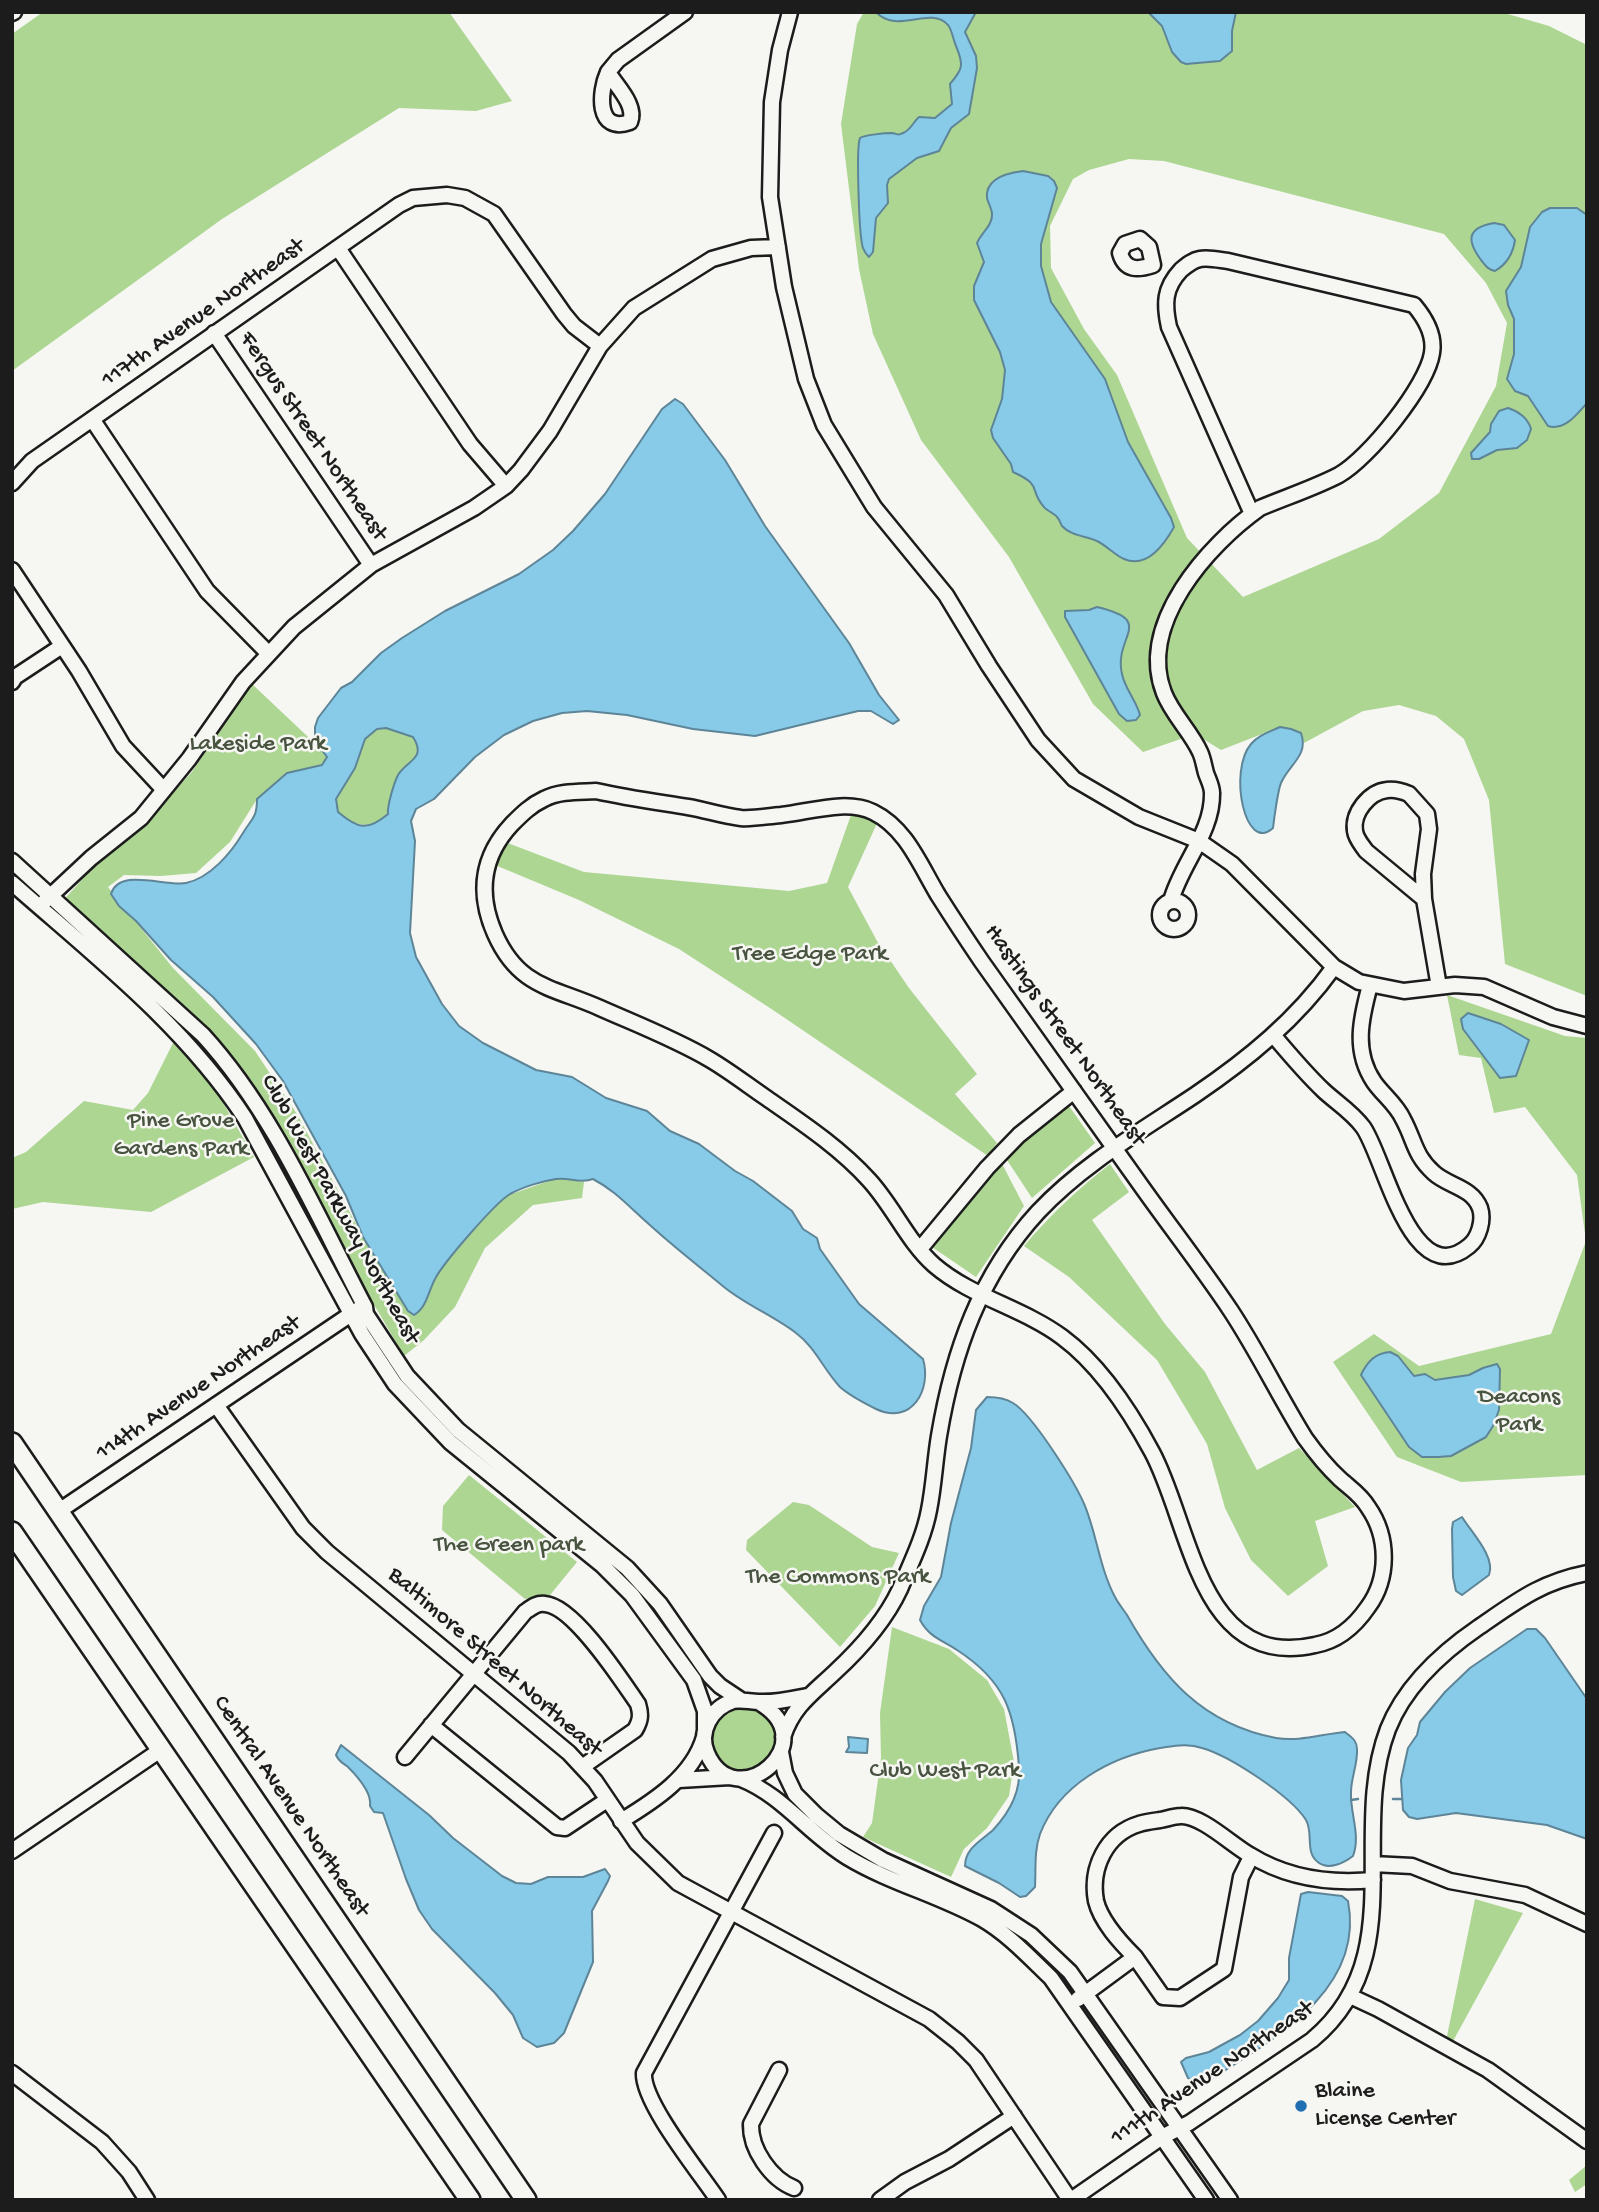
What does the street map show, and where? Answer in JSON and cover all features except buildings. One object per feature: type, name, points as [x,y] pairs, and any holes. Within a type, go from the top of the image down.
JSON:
[{"type":"highway","name":"Central Avenue Northeast","points":[[12,1443],[526,2200]]},
{"type":"highway","points":[[12,1532],[470,2200]]},
{"type":"street","points":[[608,72],[618,60],[685,12]]},
{"type":"street","points":[[785,13],[772,102],[770,197],[784,287],[806,379],[824,425],[874,507],[946,595],[1038,740],[1074,779],[1139,817],[1199,841],[1232,864],[1334,967],[1359,982],[1404,991],[1455,985],[1484,987],[1553,1017],[1587,1026]]},
{"type":"street","name":"117th Avenue Northeast","points":[[12,483],[32,461],[399,205],[413,198],[447,195],[465,198],[494,214],[564,314],[600,346]]},
{"type":"street","points":[[39,907],[91,858],[141,818],[189,759],[243,682],[268,653],[318,607],[371,565],[474,508],[506,486],[522,470],[550,431],[600,346],[634,308],[712,259],[751,247],[778,247]]},
{"type":"street","points":[[338,248],[470,444],[506,486]]},
{"type":"street","points":[[1171,901],[1206,825],[1213,791],[1201,753],[1164,694],[1158,667],[1160,638],[1170,608],[1218,543],[1252,514],[1260,508],[1340,474],[1359,461],[1382,437],[1426,372],[1432,352],[1425,317],[1414,305],[1228,261],[1201,258],[1188,264],[1174,278],[1166,292],[1165,308],[1169,327],[1252,514]]},
{"type":"street","points":[[1153,265],[1174,278]]},
{"type":"street","name":"Fergus Street Northeast","points":[[214,334],[371,565]]},
{"type":"street","points":[[92,419],[207,591],[268,653]]},
{"type":"street","points":[[12,570],[79,671],[123,746],[164,790]]},
{"type":"street","points":[[12,682],[15,677],[62,646]]},
{"type":"street","points":[[1424,899],[1366,851],[1359,842],[1355,831],[1356,819],[1362,805],[1373,795],[1385,790],[1409,794],[1427,814],[1429,829],[1423,874],[1424,899],[1439,987]]},
{"type":"street","name":"Hastings Street Northeast","points":[[920,1249],[867,1177],[843,1154],[793,1117],[707,1058],[591,1004],[541,987],[513,965],[494,932],[485,901],[484,873],[498,839],[525,811],[545,798],[563,792],[596,791],[742,818],[851,806],[866,808],[883,818],[908,842],[977,956],[1236,1319],[1309,1444],[1335,1476],[1368,1506],[1377,1523],[1384,1558],[1376,1596],[1361,1617],[1345,1632],[1328,1642],[1289,1649],[1266,1645],[1232,1625],[1217,1609],[1205,1587],[1154,1454],[1094,1365],[1067,1340],[1032,1317],[981,1293]]},
{"type":"street","name":"Club West Parkway Northeast","points":[[12,861],[203,1035],[230,1065],[260,1108],[365,1307],[366,1314],[396,1360],[426,1397],[458,1430],[627,1567],[660,1605],[710,1676],[741,1700]]},
{"type":"street","points":[[12,883],[92,951],[187,1042],[229,1094],[251,1127],[350,1313],[395,1384],[450,1442],[602,1565],[632,1595],[694,1680],[705,1711],[705,1749],[720,1771],[763,1788],[818,1837],[860,1865],[986,1921],[1019,1947],[1051,1978],[1206,2200]]},
{"type":"street","points":[[679,1780],[736,1778],[761,1774],[770,1769],[782,1744],[787,1724],[807,1696],[869,1637],[898,1593],[917,1550],[929,1510],[939,1434],[956,1361],[969,1320],[981,1293],[999,1264],[1038,1212],[1070,1181],[1114,1147],[1196,1094],[1274,1036],[1286,1026],[1334,967]]},
{"type":"street","points":[[1274,1036],[1318,1085],[1344,1106],[1360,1124],[1375,1146],[1394,1199],[1421,1245],[1442,1255],[1462,1251],[1475,1241],[1479,1233],[1480,1208],[1468,1192],[1436,1175],[1425,1163],[1414,1149],[1403,1118],[1373,1081],[1364,1061],[1359,1030],[1370,985]]},
{"type":"street","points":[[981,1293],[935,1266],[920,1249],[987,1168],[1019,1135],[1074,1091]]},
{"type":"street","name":"114th Avenue Northeast","points":[[59,1511],[350,1313],[365,1307]]},
{"type":"street","name":"Baltimore Street Northeast","points":[[216,1405],[303,1528],[327,1552],[569,1753],[637,1843],[678,1883],[929,2019],[976,2060],[1070,2200]]},
{"type":"street","name":"111th Avenue Northeast","points":[[1070,2200],[1312,2040],[1327,2027],[1350,1996],[1368,1947],[1372,1927],[1375,1793],[1382,1750],[1389,1728],[1413,1687],[1443,1654],[1531,1592],[1556,1580],[1587,1573]]},
{"type":"street","points":[[405,1757],[525,1612],[543,1603],[562,1611],[606,1658],[638,1704],[640,1722],[635,1730],[582,1767]]},
{"type":"street","points":[[621,1821],[679,1780],[697,1755],[715,1712],[741,1700],[784,1701],[807,1696]]},
{"type":"street","points":[[758,1702],[775,1716],[785,1773],[795,1794],[828,1825],[883,1860],[971,1898],[1012,1921],[1054,1955],[1086,1994],[1230,2200]]},
{"type":"street","points":[[431,1725],[557,1827],[565,1828],[607,1800]]},
{"type":"street","points":[[12,1851],[162,1749]]},
{"type":"street","points":[[1251,1857],[1241,1877],[1224,1969],[1180,1998],[1163,1997],[1111,1928],[1097,1902],[1095,1883],[1098,1861],[1105,1849],[1137,1824],[1181,1815],[1195,1819],[1251,1857],[1285,1872],[1308,1879],[1373,1880]]},
{"type":"street","points":[[718,2200],[654,2105],[643,2082],[644,2073],[774,1833]]},
{"type":"street","points":[[1373,1864],[1412,1866],[1450,1881],[1525,1895],[1587,1924]]},
{"type":"street","points":[[1070,2004],[1135,1957]]},
{"type":"street","points":[[1350,1996],[1488,2070],[1587,2141]]},
{"type":"street","points":[[779,2070],[751,2124],[752,2142],[777,2178],[794,2188]]},
{"type":"street","points":[[12,2073],[102,2142],[128,2172],[147,2200]]},
{"type":"street","points":[[880,2200],[1014,2116]]},
{"type":"green space","points":[[43,12],[449,12],[512,101],[476,111],[399,108],[222,219],[12,371],[12,34]]},
{"type":"green space","points":[[864,12],[1501,12],[1549,26],[1587,45],[1587,996],[1505,964],[1489,800],[1464,739],[1436,716],[1399,705],[1363,711],[1304,743],[1301,733],[1280,727],[1221,750],[1195,734],[1143,752],[1093,704],[1009,557],[921,440],[873,334],[859,269],[841,124],[857,24]],"holes":[[[1129,159],[1164,161],[1444,234],[1486,283],[1507,323],[1496,386],[1439,493],[1379,539],[1243,597],[1187,538],[1117,375],[1084,329],[1051,268],[1050,226],[1073,179],[1089,170]]]},
{"type":"green space","name":"Lakeside Park","points":[[252,684],[323,751],[327,757],[322,766],[302,769],[257,799],[230,842],[196,873],[124,875],[108,887],[173,968],[255,1051],[297,1114],[363,1237],[408,1311],[425,1304],[435,1279],[445,1264],[495,1206],[509,1195],[557,1178],[584,1182],[582,1198],[533,1205],[485,1248],[455,1307],[424,1340],[404,1356],[250,1086],[193,1015],[89,920],[60,904],[97,863],[133,835],[191,773]]},
{"type":"green space","name":"Lakeside Park","points":[[386,728],[413,737],[417,744],[417,755],[398,775],[388,814],[375,823],[362,825],[350,821],[338,812],[336,799],[355,768],[365,739],[377,729]]},
{"type":"green space","name":"Tree Edge Park","points":[[852,812],[878,821],[848,887],[877,941],[909,988],[977,1074],[955,1094],[997,1143],[988,1156],[679,949],[579,900],[495,865],[505,842],[584,872],[789,891],[827,883]]},
{"type":"green space","name":"Deacons Park","points":[[1447,995],[1565,1036],[1587,1038],[1587,1475],[1461,1482],[1397,1457],[1333,1362],[1374,1334],[1419,1366],[1551,1334],[1586,1241],[1577,1175],[1525,1107],[1494,1113],[1481,1058],[1459,1055]]},
{"type":"green space","name":"Pine Grove Gardens Park","points":[[174,1041],[210,1080],[254,1157],[151,1212],[43,1202],[12,1209],[12,1158],[26,1152],[84,1101],[133,1110],[148,1093]]},
{"type":"green space","points":[[1067,1103],[1095,1143],[1032,1198],[1005,1157]]},
{"type":"green space","points":[[1000,1160],[1024,1206],[976,1277],[932,1247]]},
{"type":"green space","points":[[1110,1164],[1129,1192],[1092,1220],[1165,1324],[1205,1372],[1257,1470],[1299,1448],[1355,1507],[1315,1521],[1328,1566],[1288,1596],[1251,1560],[1225,1508],[1207,1444],[1157,1360],[1069,1277],[1024,1246],[1065,1203]]},
{"type":"green space","name":"The Green park","points":[[469,1475],[577,1562],[550,1595],[525,1599],[442,1530],[443,1506]]},
{"type":"green space","name":"The Commons Park","points":[[793,1502],[809,1505],[872,1547],[899,1553],[875,1606],[840,1647],[746,1550],[747,1540]]},
{"type":"green space","name":"Club West Park","points":[[892,1627],[949,1649],[987,1680],[1004,1709],[1014,1762],[1009,1796],[987,1828],[964,1849],[951,1877],[863,1837],[872,1823],[881,1758],[880,1713]]},
{"type":"green space","points":[[743,1706],[756,1709],[766,1716],[773,1726],[776,1739],[773,1752],[766,1762],[756,1769],[743,1772],[730,1769],[720,1762],[713,1752],[710,1739],[713,1726],[720,1716],[730,1709]]},
{"type":"green space","points":[[1475,1899],[1523,1913],[1452,2043],[1446,2041]]},
{"type":"green space","points":[[1587,2165],[1587,2184],[1575,2192],[1569,2180]]},
{"type":"water","points":[[876,12],[976,12],[965,32],[976,56],[977,68],[969,114],[951,128],[939,151],[917,158],[889,179],[888,203],[876,218],[873,252],[869,257],[863,248],[860,227],[860,138],[885,133],[900,134],[908,130],[919,117],[935,118],[952,104],[950,84],[960,70],[961,62],[951,29],[941,20],[923,18],[894,21]]},
{"type":"water","points":[[1148,12],[1236,12],[1232,51],[1220,61],[1186,64],[1181,62],[1172,52],[1162,26]]},
{"type":"water","points":[[1023,171],[1048,176],[1057,188],[1041,244],[1041,266],[1051,302],[1105,379],[1128,442],[1174,527],[1154,554],[1140,561],[1124,559],[1097,541],[1074,534],[1062,526],[1059,519],[1039,501],[1032,484],[1013,472],[1011,464],[993,438],[991,430],[1002,399],[1005,370],[1000,352],[974,300],[974,286],[984,262],[977,243],[992,218],[987,191],[993,181],[1004,175]]},
{"type":"water","points":[[1550,208],[1577,208],[1587,215],[1587,403],[1565,424],[1554,427],[1548,426],[1528,396],[1515,391],[1507,379],[1514,354],[1514,319],[1506,291],[1521,267],[1530,227],[1542,212]]},
{"type":"water","points":[[1494,223],[1504,225],[1515,240],[1509,258],[1495,271],[1481,260],[1472,241],[1478,228]]},
{"type":"water","points":[[675,399],[683,404],[725,460],[765,526],[849,643],[879,695],[899,720],[893,724],[871,711],[858,711],[755,736],[693,729],[627,715],[587,711],[562,713],[533,721],[504,735],[475,757],[434,799],[416,809],[411,821],[415,841],[410,933],[416,957],[442,1004],[459,1026],[483,1043],[536,1070],[572,1077],[606,1098],[647,1111],[670,1131],[699,1144],[792,1211],[803,1229],[817,1238],[820,1249],[859,1304],[923,1359],[925,1382],[922,1392],[909,1409],[900,1413],[876,1409],[840,1387],[809,1345],[796,1333],[724,1287],[616,1195],[593,1179],[551,1180],[527,1187],[503,1199],[448,1260],[435,1279],[425,1304],[414,1315],[408,1311],[363,1237],[346,1196],[283,1081],[256,1044],[213,997],[171,960],[119,906],[111,894],[123,881],[186,883],[203,876],[219,864],[253,818],[257,799],[287,773],[322,765],[327,757],[315,741],[315,727],[318,718],[341,688],[352,682],[381,653],[402,638],[445,611],[519,574],[553,550],[605,494],[662,409]],"holes":[[[386,728],[413,737],[417,744],[417,755],[398,775],[388,814],[374,824],[362,826],[338,812],[336,799],[355,768],[365,739],[377,729]]]},
{"type":"water","points":[[1508,408],[1519,413],[1528,422],[1531,429],[1527,440],[1517,448],[1497,450],[1479,459],[1472,459],[1471,453],[1490,432],[1491,424],[1499,411]]},
{"type":"water","points":[[1097,607],[1115,612],[1129,624],[1121,661],[1123,679],[1140,715],[1136,720],[1127,721],[1119,714],[1065,617],[1065,611]]},
{"type":"water","points":[[1280,727],[1301,733],[1302,748],[1281,783],[1273,828],[1263,833],[1255,830],[1248,820],[1240,789],[1241,772],[1244,756],[1251,744]]},
{"type":"water","points":[[1468,1013],[1501,1024],[1529,1040],[1516,1076],[1500,1078],[1463,1029],[1461,1019]]},
{"type":"water","points":[[1390,1352],[1398,1356],[1414,1376],[1425,1374],[1435,1380],[1469,1375],[1497,1364],[1500,1369],[1499,1410],[1486,1437],[1451,1456],[1422,1457],[1409,1447],[1361,1375],[1372,1359]]},
{"type":"water","points":[[987,1397],[1013,1403],[1031,1421],[1053,1451],[1085,1506],[1116,1599],[1140,1638],[1187,1694],[1226,1722],[1250,1731],[1285,1739],[1345,1732],[1353,1739],[1357,1754],[1351,1792],[1356,1832],[1353,1856],[1332,1866],[1319,1863],[1310,1849],[1306,1820],[1287,1800],[1228,1759],[1202,1748],[1181,1745],[1123,1758],[1088,1776],[1073,1788],[1060,1801],[1040,1834],[1036,1853],[1035,1887],[1026,1896],[1020,1897],[965,1866],[968,1854],[999,1823],[1016,1793],[1019,1767],[1014,1730],[997,1686],[973,1662],[932,1634],[920,1620],[924,1606],[941,1577],[951,1523],[971,1448],[976,1410]]},
{"type":"water","points":[[1462,1517],[1482,1545],[1490,1568],[1489,1575],[1462,1595],[1456,1591],[1453,1577],[1452,1529],[1453,1522]]},
{"type":"water","points":[[1527,1629],[1536,1629],[1545,1638],[1587,1699],[1587,1839],[1547,1825],[1456,1813],[1417,1819],[1409,1817],[1403,1810],[1401,1780],[1408,1748],[1417,1735],[1420,1722],[1470,1668]]},
{"type":"water","points":[[848,1737],[868,1739],[867,1753],[846,1752],[849,1747]]},
{"type":"water","points":[[341,1745],[429,1815],[453,1838],[502,1876],[516,1883],[531,1884],[548,1877],[583,1877],[605,1869],[610,1876],[592,1911],[593,1962],[564,2033],[554,2043],[537,2047],[523,2038],[513,2015],[495,1993],[432,1929],[419,1910],[383,1813],[374,1812],[363,1785],[336,1755]]},
{"type":"water","points":[[1308,1892],[1342,1896],[1348,1901],[1349,1934],[1342,1963],[1326,1989],[1305,2013],[1280,2034],[1200,2086],[1188,2078],[1181,2062],[1209,2052],[1240,2035],[1258,2021],[1278,1998],[1289,1980],[1289,1958],[1301,1894]]},
{"type":"waterway","points":[[1351,1800],[1358,1799]]},
{"type":"waterway","points":[[1393,1799],[1401,1799]]},
{"type":"place","name":"Blaine License Center","points":[[1301,2106]]}]
